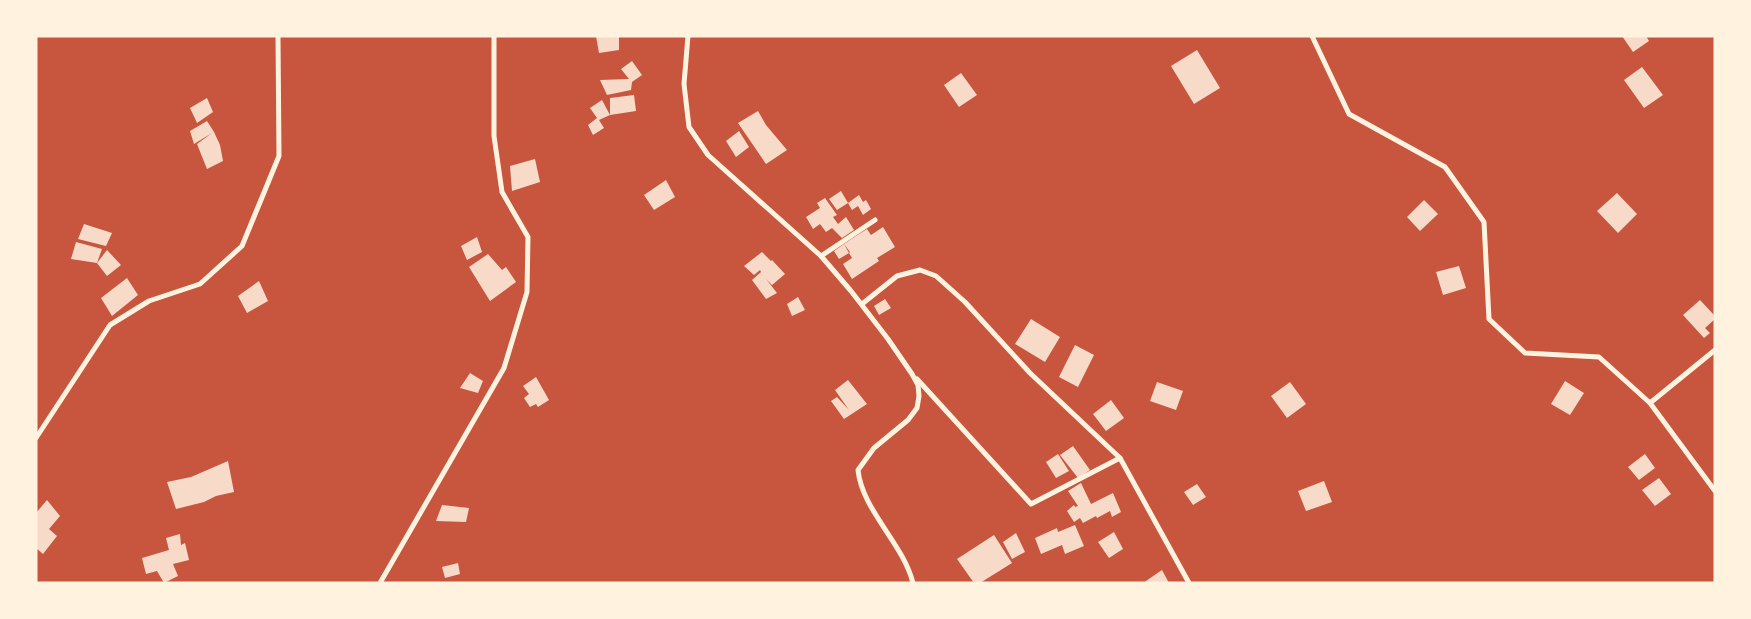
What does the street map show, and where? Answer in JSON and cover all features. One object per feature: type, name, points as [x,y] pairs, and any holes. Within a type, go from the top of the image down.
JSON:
[{"type":"street","points":[[36,438],[110,325],[148,301],[200,284],[242,246],[279,156],[278,36]]},
{"type":"street","points":[[380,583],[504,368],[528,292],[528,237],[502,192],[494,136],[494,36]]},
{"type":"street","points":[[688,36],[684,84],[689,127],[708,155],[821,256],[862,304],[918,385],[917,408],[908,420],[874,448],[858,470],[859,481],[906,564],[913,582]]},
{"type":"street","points":[[1312,36],[1349,114],[1445,167],[1484,222],[1489,319],[1525,353],[1599,357],[1650,403],[1715,491]]},
{"type":"street","points":[[821,256],[875,220]]},
{"type":"street","points":[[862,304],[897,276],[920,270],[936,276],[965,302],[1030,373],[1120,458],[1189,583]]},
{"type":"street","points":[[1650,403],[1715,350]]},
{"type":"street","points":[[912,374],[1031,504],[1120,458]]},
{"type":"building","points":[[596,36],[619,36],[619,50],[599,53]]},
{"type":"building","points":[[1622,36],[1646,36],[1649,41],[1633,52]]},
{"type":"building","points":[[1197,50],[1220,88],[1194,104],[1171,66]]},
{"type":"building","points":[[632,61],[642,75],[632,82],[631,90],[607,95],[600,80],[629,79],[621,69]]},
{"type":"building","points":[[1642,67],[1663,95],[1644,108],[1624,80]]},
{"type":"building","points":[[961,73],[977,95],[959,107],[944,85]]},
{"type":"building","points":[[634,95],[636,111],[610,115],[610,98]]},
{"type":"building","points":[[207,98],[213,112],[197,123],[190,108]]},
{"type":"building","points":[[602,100],[610,115],[599,120],[604,128],[593,135],[588,125],[597,118],[590,108]]},
{"type":"building","points":[[758,111],[766,125],[787,150],[766,164],[738,123]]},
{"type":"building","points":[[207,121],[220,145],[223,161],[207,169],[197,144],[212,133],[194,144],[190,131]]},
{"type":"building","points":[[739,131],[749,147],[736,157],[726,141]]},
{"type":"building","points":[[535,159],[540,182],[512,191],[510,166]]},
{"type":"building","points":[[666,180],[675,197],[654,210],[644,195]]},
{"type":"building","points":[[841,191],[848,203],[837,210],[829,199]]},
{"type":"building","points":[[1617,193],[1637,214],[1618,233],[1597,211]]},
{"type":"building","points":[[859,195],[863,202],[866,200],[871,209],[863,215],[858,206],[852,210],[848,203]]},
{"type":"building","points":[[825,198],[837,215],[833,217],[838,224],[846,217],[854,230],[842,238],[832,228],[826,232],[820,224],[813,229],[806,217],[820,208],[817,203]]},
{"type":"building","points":[[1424,200],[1438,214],[1420,231],[1407,217]]},
{"type":"building","points":[[84,224],[112,233],[106,246],[78,239]]},
{"type":"building","points":[[883,227],[895,247],[877,258],[879,261],[852,279],[843,264],[852,258],[844,244],[867,229],[871,235]]},
{"type":"building","points":[[477,237],[482,252],[467,260],[461,246]]},
{"type":"building","points":[[76,242],[102,249],[97,263],[71,259]]},
{"type":"building","points":[[844,244],[849,253],[839,259],[834,251]]},
{"type":"building","points":[[107,250],[121,265],[107,276],[97,263]]},
{"type":"building","points":[[762,252],[785,274],[772,285],[766,279],[777,293],[766,299],[752,280],[761,272],[760,270],[754,275],[744,266]]},
{"type":"building","points":[[488,254],[502,270],[506,267],[516,282],[490,301],[469,267]]},
{"type":"building","points":[[1459,266],[1466,288],[1443,295],[1436,272]]},
{"type":"building","points":[[127,278],[138,295],[112,316],[101,298]]},
{"type":"building","points":[[259,281],[268,301],[247,313],[238,296]]},
{"type":"building","points":[[798,297],[805,310],[792,316],[787,304]]},
{"type":"building","points":[[885,299],[891,308],[879,315],[874,306]]},
{"type":"building","points":[[1700,300],[1715,316],[1715,319],[1705,328],[1710,333],[1704,338],[1683,315]]},
{"type":"building","points":[[1031,319],[1060,337],[1045,362],[1015,344]]},
{"type":"building","points":[[1075,345],[1094,355],[1078,387],[1059,377]]},
{"type":"building","points":[[470,373],[483,381],[478,393],[460,388]]},
{"type":"building","points":[[536,377],[549,400],[538,407],[536,404],[530,407],[524,398],[529,394],[523,386]]},
{"type":"building","points":[[848,380],[867,404],[844,419],[831,401],[837,397],[849,410],[835,390]]},
{"type":"building","points":[[1565,381],[1584,393],[1570,415],[1551,404]]},
{"type":"building","points":[[1157,382],[1183,391],[1176,410],[1150,401]]},
{"type":"building","points":[[1290,382],[1306,404],[1287,418],[1271,396]]},
{"type":"building","points":[[1111,400],[1124,418],[1106,431],[1093,414]]},
{"type":"building","points":[[1073,446],[1090,470],[1078,478],[1060,455]]},
{"type":"building","points":[[1058,454],[1069,471],[1056,478],[1046,462]]},
{"type":"building","points":[[1645,454],[1655,468],[1639,480],[1628,467]]},
{"type":"building","points":[[228,461],[234,492],[176,509],[167,482],[191,477]]},
{"type":"building","points":[[1659,478],[1671,494],[1655,506],[1642,490]]},
{"type":"building","points":[[1324,481],[1332,502],[1306,511],[1298,491]]},
{"type":"building","points":[[1081,483],[1091,504],[1113,493],[1121,512],[1112,517],[1110,511],[1083,523],[1080,518],[1074,522],[1067,511],[1074,505],[1075,507],[1078,506],[1068,491]]},
{"type":"building","points":[[1197,484],[1206,497],[1193,505],[1184,492]]},
{"type":"building","points":[[47,500],[60,516],[49,529],[57,536],[43,554],[36,548],[36,513]]},
{"type":"building","points":[[442,505],[469,508],[466,522],[436,521]]},
{"type":"building","points":[[1075,525],[1084,546],[1065,554],[1062,545],[1041,554],[1035,538],[1057,528],[1058,532]]},
{"type":"building","points":[[1114,532],[1123,549],[1109,558],[1098,542]]},
{"type":"building","points":[[1016,533],[1025,552],[1012,559],[1003,542]]},
{"type":"building","points":[[180,534],[181,545],[185,543],[189,560],[173,564],[178,576],[164,583],[157,571],[146,574],[142,558],[169,550],[166,538]]},
{"type":"building","points":[[994,535],[1012,563],[980,583],[974,583],[957,559]]},
{"type":"building","points":[[458,563],[460,574],[445,578],[442,567]]},
{"type":"building","points":[[1162,570],[1169,583],[1143,583]]}]
